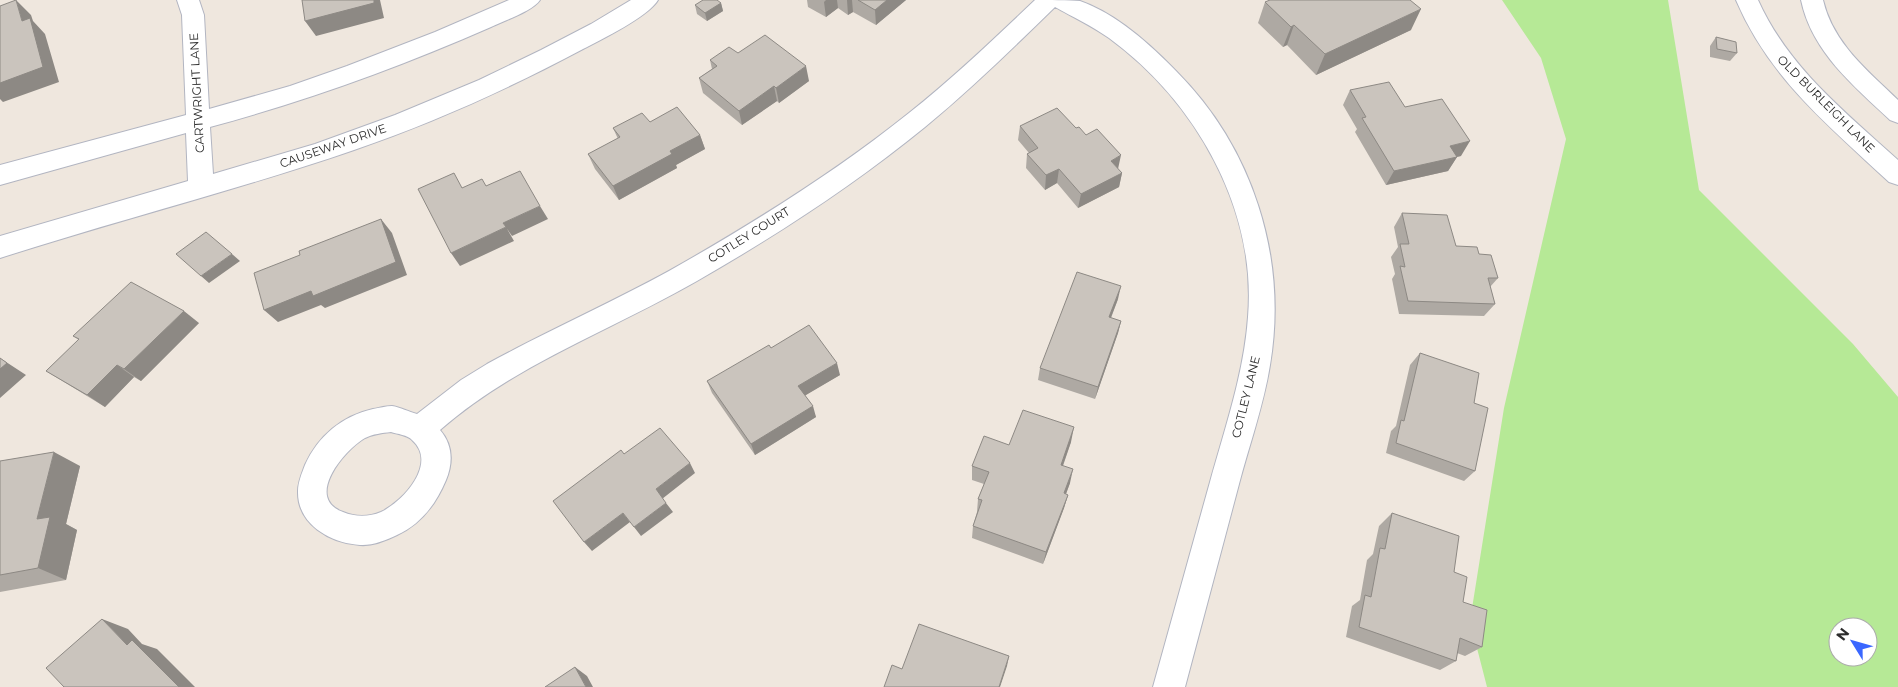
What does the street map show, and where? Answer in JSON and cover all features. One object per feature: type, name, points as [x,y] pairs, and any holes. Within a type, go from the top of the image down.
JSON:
[{"type":"street","name":"CARTWRIGHT LANE","points":[[188,0],[193,15],[201,187]]},
{"type":"street","points":[[0,176],[294,93],[378,65],[462,31],[529,0]]},
{"type":"street","name":"CAUSEWAY DRIVE","points":[[0,247],[326,149],[387,128],[476,92],[581,42],[647,0]]},
{"type":"street","name":"COTLEY COURT","points":[[422,428],[450,403],[507,366],[636,302],[743,240],[819,192],[903,130],[970,75],[1049,0]]},
{"type":"street","name":"COTLEY LANE","points":[[1061,0],[1124,37],[1158,66],[1191,102],[1216,138],[1242,192],[1258,245],[1262,287],[1262,317],[1256,366],[1169,687]]},
{"type":"street","name":"OLD BURLEIGH LANE","points":[[1747,0],[1771,47],[1792,72],[1898,175]]},
{"type":"street","points":[[1812,0],[1813,14],[1832,47],[1898,114]]},
{"type":"street","points":[[1856,136],[1898,125]]},
{"type":"green space","points":[[1502,0],[1668,0],[1699,190],[1853,344],[1898,397],[1898,687],[1487,687],[1470,621],[1504,408],[1566,139],[1541,58]]},
{"type":"building","points":[[16,0],[22,21],[30,18],[43,67],[0,83],[0,6]]},
{"type":"building","points":[[302,0],[374,0],[374,3],[305,21]]},
{"type":"building","points":[[703,0],[717,0],[721,3],[705,13],[695,5]]},
{"type":"building","points":[[858,0],[887,0],[875,10]]},
{"type":"building","points":[[1270,0],[1410,0],[1421,9],[1325,54],[1294,25],[1291,27],[1265,2]]},
{"type":"building","points":[[765,35],[806,66],[776,88],[774,86],[739,111],[699,78],[717,66],[710,60],[729,47],[738,53]]},
{"type":"building","points":[[1716,37],[1736,42],[1737,53],[1717,49]]},
{"type":"building","points":[[1389,82],[1405,107],[1442,99],[1470,141],[1450,146],[1457,157],[1394,171],[1362,118],[1366,117],[1350,90]]},
{"type":"building","points":[[677,107],[700,135],[670,151],[672,154],[613,186],[588,154],[620,137],[613,128],[642,113],[650,122]]},
{"type":"building","points":[[1057,108],[1076,128],[1079,127],[1086,135],[1097,129],[1121,155],[1111,161],[1122,173],[1081,194],[1059,169],[1046,175],[1027,154],[1038,148],[1020,126]]},
{"type":"building","points":[[520,171],[540,206],[503,223],[506,227],[451,253],[418,189],[454,173],[462,188],[482,179],[486,186]]},
{"type":"building","points":[[1402,213],[1447,215],[1456,246],[1477,247],[1479,254],[1491,255],[1498,278],[1488,278],[1495,304],[1408,301],[1400,266],[1405,267],[1400,244],[1409,244]]},
{"type":"building","points":[[381,219],[396,262],[313,296],[311,291],[264,310],[254,273],[300,255],[299,251]]},
{"type":"building","points":[[206,232],[232,254],[201,276],[176,254]]},
{"type":"building","points":[[1077,272],[1121,286],[1109,317],[1121,321],[1098,387],[1040,368]]},
{"type":"building","points":[[131,282],[184,311],[124,369],[117,365],[87,395],[46,371],[79,339],[73,336]]},
{"type":"building","points":[[809,325],[837,363],[798,386],[813,406],[751,444],[707,381],[769,345],[771,348]]},
{"type":"building","points":[[1420,353],[1479,373],[1474,403],[1488,408],[1475,471],[1396,443],[1401,420],[1404,421]]},
{"type":"building","points":[[0,358],[7,363],[0,369]]},
{"type":"building","points":[[1023,410],[1074,427],[1061,465],[1073,469],[1064,493],[1068,495],[1046,552],[973,526],[982,500],[978,499],[989,472],[972,466],[984,436],[1009,445]]},
{"type":"building","points":[[660,428],[690,463],[656,489],[666,503],[634,527],[623,513],[584,542],[553,501],[621,450],[624,454]]},
{"type":"building","points":[[54,452],[37,519],[50,517],[38,568],[0,575],[0,461]]},
{"type":"building","points":[[1392,513],[1459,536],[1454,572],[1467,577],[1463,602],[1487,610],[1482,647],[1460,638],[1456,661],[1359,627],[1365,595],[1371,597],[1380,548],[1385,549]]},
{"type":"building","points":[[102,619],[127,645],[132,640],[179,687],[64,687],[46,668]]},
{"type":"building","points":[[919,624],[1009,656],[999,687],[884,687],[892,665],[902,669]]},
{"type":"building","points":[[575,667],[586,687],[545,687]]}]
